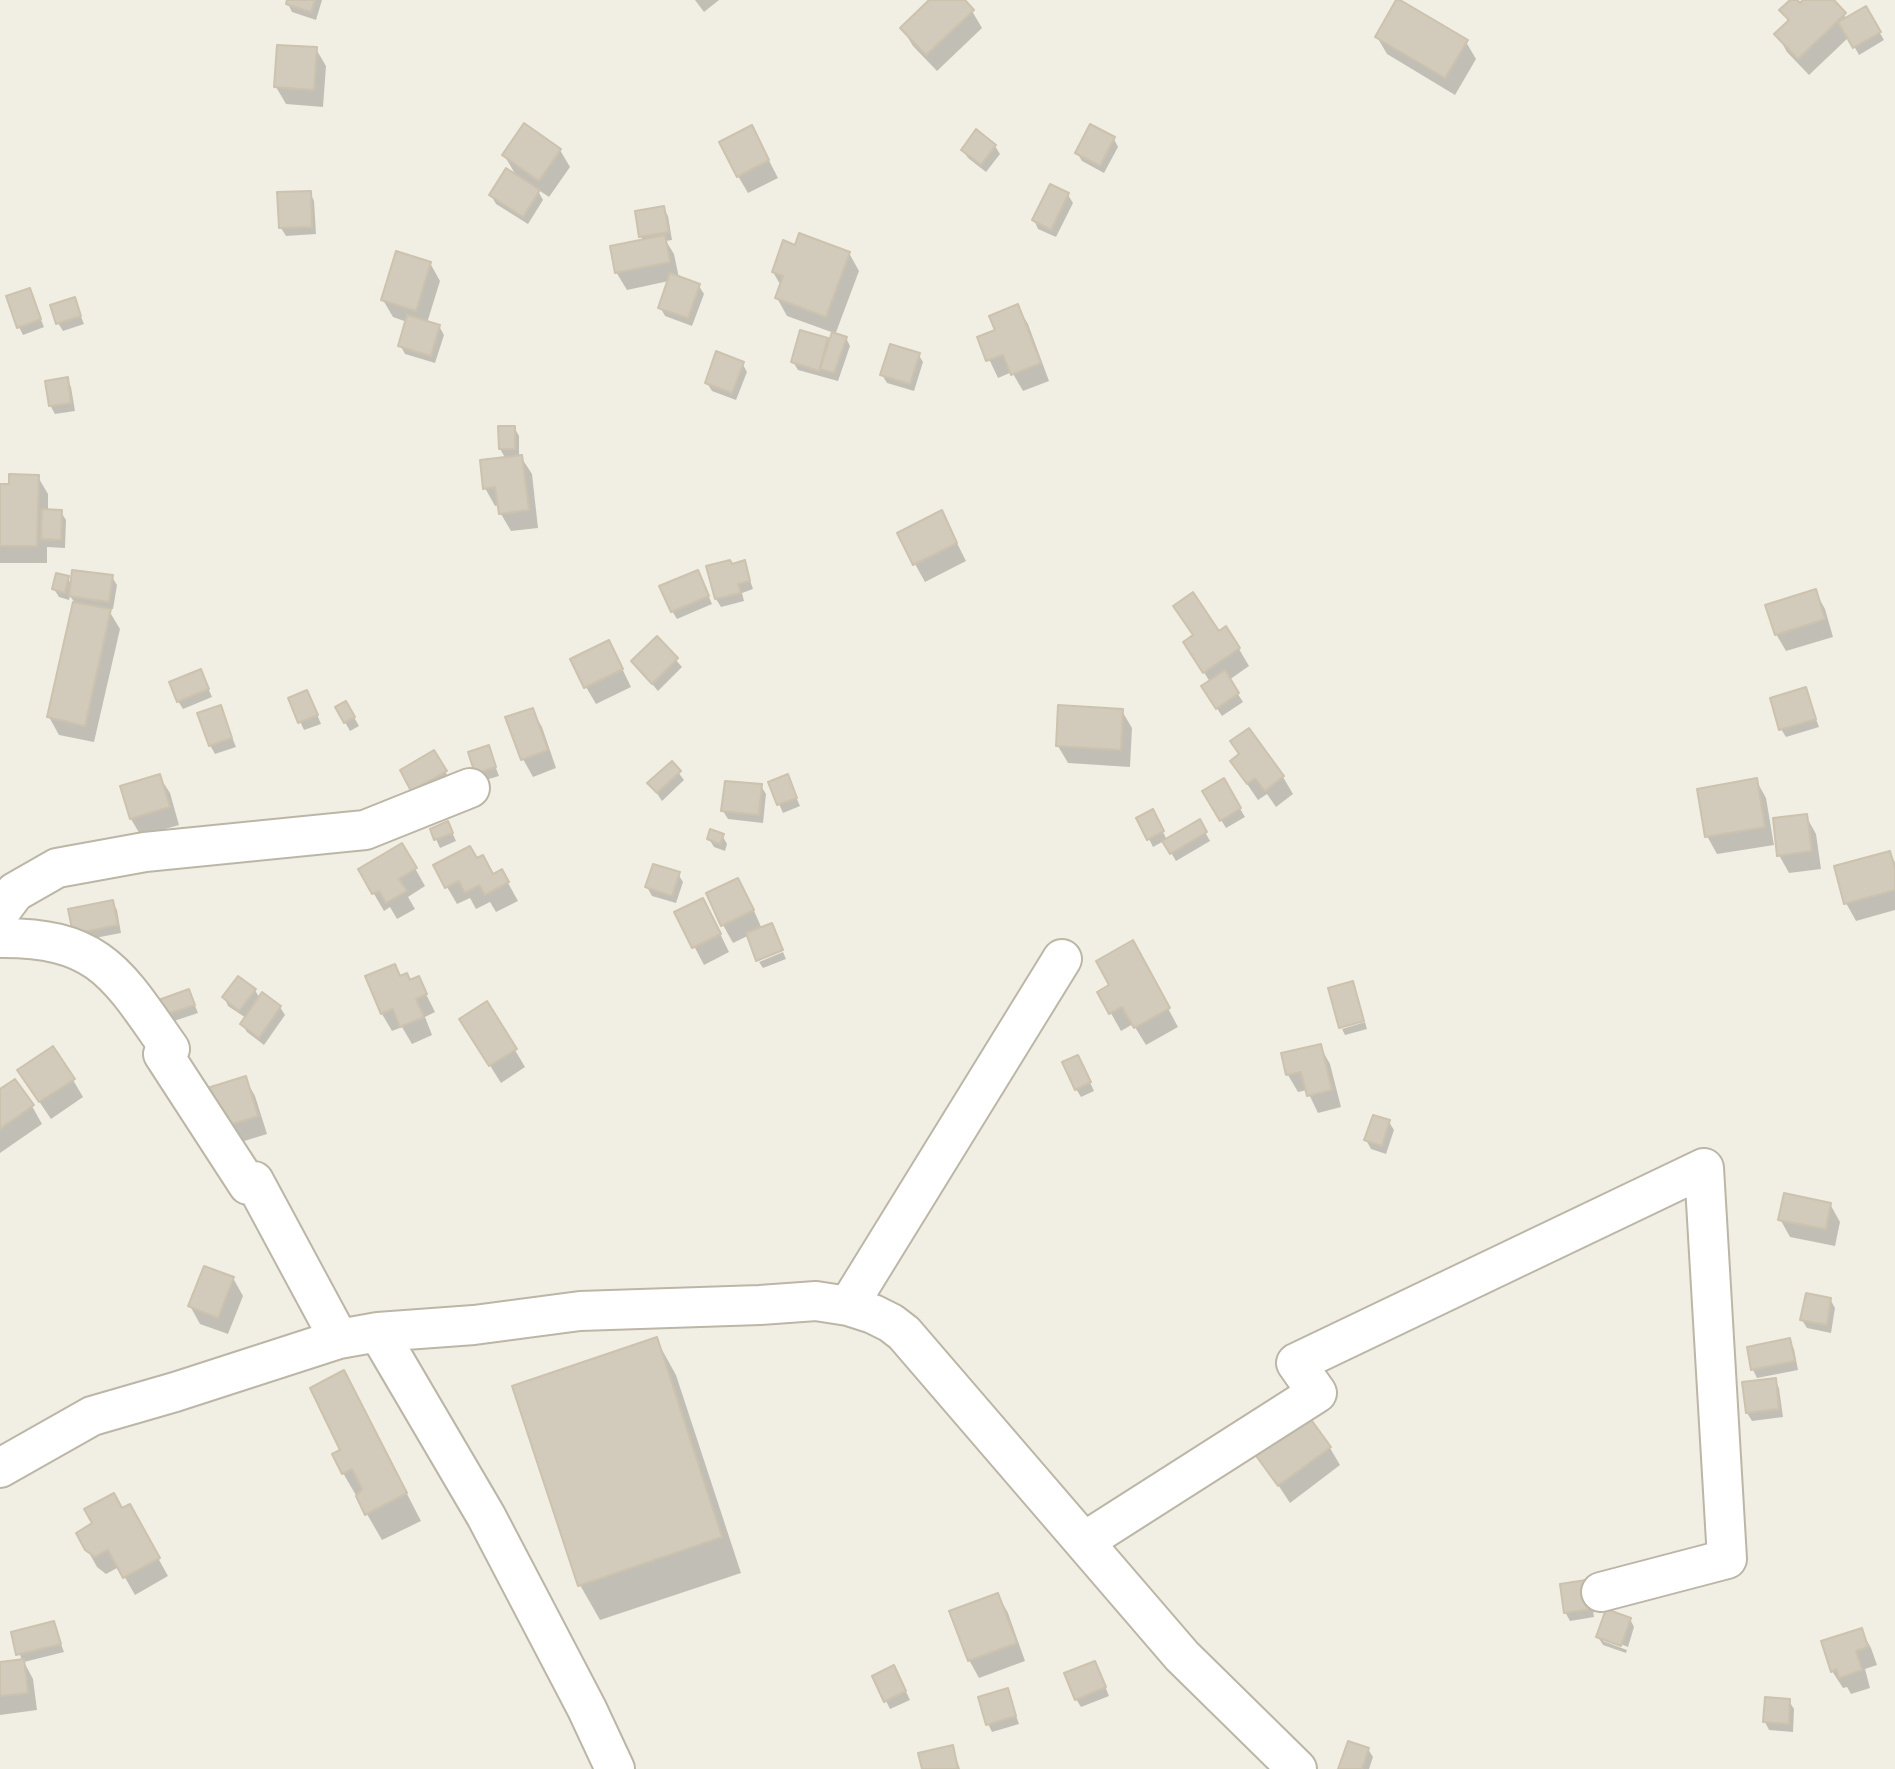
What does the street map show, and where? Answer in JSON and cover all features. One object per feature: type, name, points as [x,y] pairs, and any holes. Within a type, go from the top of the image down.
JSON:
[{"type":"street","points":[[0,912],[15,892],[57,868],[145,852],[365,830],[470,788]]},
{"type":"street","points":[[0,938],[49,941],[95,958],[110,968],[170,1049],[163,1054],[248,1185],[254,1181],[339,1339]]},
{"type":"street","points":[[848,1306],[1062,959]]},
{"type":"street","points":[[1085,1541],[1317,1393],[1296,1363],[1704,1168],[1727,1559],[1601,1592]]},
{"type":"street","points":[[0,1468],[92,1416],[339,1339],[378,1332],[474,1325],[621,1308],[816,1301],[848,1306],[873,1314],[904,1333],[1182,1656],[1297,1769]]},
{"type":"street","points":[[378,1332],[486,1516],[587,1709],[615,1769]]},
{"type":"building","points":[[287,0],[315,0],[311,12],[286,4]]},
{"type":"building","points":[[929,0],[965,0],[974,10],[926,55],[900,28]]},
{"type":"building","points":[[1396,0],[1468,40],[1445,78],[1375,37]]},
{"type":"building","points":[[1790,0],[1800,3],[1803,0],[1834,0],[1846,13],[1798,59],[1774,34],[1789,20],[1779,10]]},
{"type":"building","points":[[1866,6],[1881,32],[1853,48],[1838,22]]},
{"type":"building","points":[[277,45],[317,47],[314,90],[274,87]]},
{"type":"building","points":[[524,123],[561,149],[539,181],[502,155]]},
{"type":"building","points":[[1090,124],[1115,137],[1100,166],[1075,153]]},
{"type":"building","points":[[752,125],[769,160],[737,177],[719,142]]},
{"type":"building","points":[[976,129],[996,145],[981,165],[961,150]]},
{"type":"building","points":[[506,168],[540,190],[523,217],[489,195]]},
{"type":"building","points":[[1050,184],[1069,193],[1051,230],[1032,220]]},
{"type":"building","points":[[311,191],[312,227],[279,228],[277,192]]},
{"type":"building","points":[[664,206],[669,232],[639,237],[635,211]]},
{"type":"building","points":[[799,233],[850,252],[826,317],[775,298],[783,276],[772,272],[783,240],[795,245]]},
{"type":"building","points":[[665,235],[670,262],[615,273],[610,246]]},
{"type":"building","points":[[396,251],[431,262],[416,311],[381,300]]},
{"type":"building","points":[[670,273],[700,284],[688,318],[658,308]]},
{"type":"building","points":[[30,288],[41,319],[17,328],[6,296]]},
{"type":"building","points":[[75,297],[81,316],[56,324],[50,305]]},
{"type":"building","points":[[1018,304],[1041,363],[1011,375],[1003,355],[986,361],[977,337],[995,330],[989,316]]},
{"type":"building","points":[[407,315],[440,325],[431,356],[398,346]]},
{"type":"building","points":[[800,330],[828,338],[819,371],[791,362]]},
{"type":"building","points":[[832,332],[847,337],[834,373],[820,369]]},
{"type":"building","points":[[890,344],[920,353],[910,384],[880,375]]},
{"type":"building","points":[[716,351],[744,362],[732,393],[705,383]]},
{"type":"building","points":[[68,377],[71,403],[49,406],[45,381]]},
{"type":"building","points":[[498,426],[515,426],[515,449],[499,449]]},
{"type":"building","points":[[522,455],[529,510],[499,514],[495,487],[483,489],[480,460]]},
{"type":"building","points":[[9,474],[39,475],[37,546],[0,546],[0,484],[9,484]]},
{"type":"building","points":[[42,509],[62,510],[61,540],[41,539]]},
{"type":"building","points":[[942,510],[957,543],[913,565],[897,533]]},
{"type":"building","points":[[730,560],[732,564],[745,560],[750,581],[738,584],[741,593],[715,599],[706,566]]},
{"type":"building","points":[[72,570],[113,575],[109,602],[69,596]]},
{"type":"building","points":[[698,570],[709,596],[671,612],[659,586]]},
{"type":"building","points":[[56,573],[69,576],[65,593],[52,589]]},
{"type":"building","points":[[1816,589],[1825,619],[1775,635],[1765,605]]},
{"type":"building","points":[[1193,592],[1219,631],[1226,626],[1240,648],[1203,673],[1183,642],[1193,635],[1173,606]]},
{"type":"building","points":[[73,602],[111,609],[85,726],[47,717]]},
{"type":"building","points":[[657,636],[678,658],[652,684],[631,661]]},
{"type":"building","points":[[609,640],[623,669],[584,688],[570,659]]},
{"type":"building","points":[[201,669],[209,689],[177,702],[169,682]]},
{"type":"building","points":[[1225,670],[1239,693],[1216,709],[1201,686]]},
{"type":"building","points":[[1806,687],[1816,719],[1779,730],[1770,698]]},
{"type":"building","points":[[307,690],[318,715],[298,723],[288,698]]},
{"type":"building","points":[[346,701],[355,717],[344,723],[335,707]]},
{"type":"building","points":[[221,705],[232,738],[209,746],[197,713]]},
{"type":"building","points":[[1058,705],[1123,709],[1121,750],[1056,746]]},
{"type":"building","points":[[533,708],[548,750],[521,760],[505,717]]},
{"type":"building","points":[[1249,728],[1284,776],[1265,791],[1255,778],[1247,784],[1230,761],[1239,754],[1230,741]]},
{"type":"building","points":[[489,745],[496,767],[475,774],[468,752]]},
{"type":"building","points":[[434,750],[447,771],[411,791],[400,770]]},
{"type":"building","points":[[672,761],[681,771],[657,793],[647,783]]},
{"type":"building","points":[[160,774],[170,807],[130,819],[120,786]]},
{"type":"building","points":[[788,774],[797,798],[777,805],[768,782]]},
{"type":"building","points":[[1224,778],[1241,808],[1220,821],[1202,791]]},
{"type":"building","points":[[1757,778],[1765,827],[1705,837],[1697,789]]},
{"type":"building","points":[[725,781],[762,784],[759,815],[721,811]]},
{"type":"building","points":[[1153,809],[1164,831],[1147,840],[1136,818]]},
{"type":"building","points":[[1807,814],[1812,851],[1777,856],[1773,818]]},
{"type":"building","points":[[1200,819],[1207,832],[1170,854],[1162,841]]},
{"type":"building","points":[[448,821],[453,833],[434,840],[430,829]]},
{"type":"building","points":[[710,829],[724,834],[720,844],[707,839]]},
{"type":"building","points":[[402,843],[417,868],[399,879],[407,891],[386,903],[379,891],[372,894],[358,869]]},
{"type":"building","points":[[470,846],[477,858],[483,855],[493,874],[502,869],[509,882],[485,895],[479,885],[465,893],[459,881],[445,888],[433,865]]},
{"type":"building","points":[[1890,851],[1895,868],[1895,890],[1844,904],[1834,866]]},
{"type":"building","points":[[653,864],[680,872],[672,896],[645,887]]},
{"type":"building","points":[[738,878],[754,910],[721,926],[706,893]]},
{"type":"building","points":[[703,898],[721,934],[692,948],[674,912]]},
{"type":"building","points":[[113,900],[118,925],[73,934],[68,909]]},
{"type":"building","points":[[772,923],[783,950],[756,961],[746,933]]},
{"type":"building","points":[[1133,940],[1170,1008],[1134,1028],[1122,1007],[1109,1014],[1097,992],[1109,985],[1096,961]]},
{"type":"building","points":[[395,964],[400,976],[407,973],[410,980],[419,976],[427,994],[416,999],[424,1017],[400,1027],[393,1009],[381,1014],[365,976]]},
{"type":"building","points":[[238,976],[256,989],[239,1011],[222,997]]},
{"type":"building","points":[[1353,981],[1364,1021],[1339,1028],[1328,988]]},
{"type":"building","points":[[189,989],[195,1005],[158,1017],[153,1002]]},
{"type":"building","points":[[262,992],[281,1006],[259,1038],[240,1024]]},
{"type":"building","points":[[487,1001],[517,1049],[489,1066],[459,1019]]},
{"type":"building","points":[[1321,1044],[1332,1090],[1307,1096],[1301,1072],[1286,1075],[1281,1053]]},
{"type":"building","points":[[53,1046],[75,1079],[39,1102],[17,1070]]},
{"type":"building","points":[[1078,1055],[1091,1082],[1075,1090],[1062,1062]]},
{"type":"building","points":[[246,1076],[258,1116],[216,1129],[204,1089]]},
{"type":"building","points":[[15,1079],[34,1105],[0,1129],[0,1089]]},
{"type":"building","points":[[1373,1115],[1390,1120],[1382,1146],[1364,1140]]},
{"type":"building","points":[[1784,1193],[1831,1203],[1826,1229],[1778,1220]]},
{"type":"building","points":[[204,1266],[234,1277],[218,1318],[188,1306]]},
{"type":"building","points":[[1806,1293],[1831,1298],[1827,1325],[1800,1320]]},
{"type":"building","points":[[657,1337],[722,1537],[578,1586],[512,1386]]},
{"type":"building","points":[[1790,1338],[1795,1361],[1751,1370],[1747,1347]]},
{"type":"building","points":[[344,1370],[407,1493],[365,1515],[356,1496],[362,1489],[352,1469],[342,1474],[332,1454],[340,1450],[310,1388]]},
{"type":"building","points":[[1776,1378],[1779,1409],[1746,1413],[1742,1382]]},
{"type":"building","points":[[1307,1414],[1331,1447],[1278,1486],[1254,1453]]},
{"type":"building","points":[[114,1493],[122,1508],[130,1504],[160,1558],[123,1578],[108,1550],[95,1557],[85,1550],[76,1533],[92,1523],[84,1509]]},
{"type":"building","points":[[1586,1580],[1591,1609],[1564,1613],[1560,1584]]},
{"type":"building","points":[[998,1593],[1017,1643],[968,1661],[949,1611]]},
{"type":"building","points":[[1606,1609],[1631,1618],[1621,1646],[1596,1637]]},
{"type":"building","points":[[54,1621],[61,1644],[16,1655],[11,1632]]},
{"type":"building","points":[[1862,1628],[1868,1647],[1856,1651],[1862,1670],[1839,1678],[1837,1669],[1831,1672],[1821,1641]]},
{"type":"building","points":[[24,1659],[28,1693],[0,1696],[0,1662]]},
{"type":"building","points":[[1095,1661],[1106,1687],[1075,1700],[1064,1673]]},
{"type":"building","points":[[894,1665],[906,1691],[884,1702],[872,1676]]},
{"type":"building","points":[[1008,1688],[1016,1716],[986,1725],[978,1697]]},
{"type":"building","points":[[1765,1697],[1790,1699],[1789,1724],[1763,1722]]},
{"type":"building","points":[[1348,1741],[1369,1748],[1362,1769],[1338,1769]]},
{"type":"building","points":[[953,1745],[958,1769],[922,1769],[918,1753]]}]
